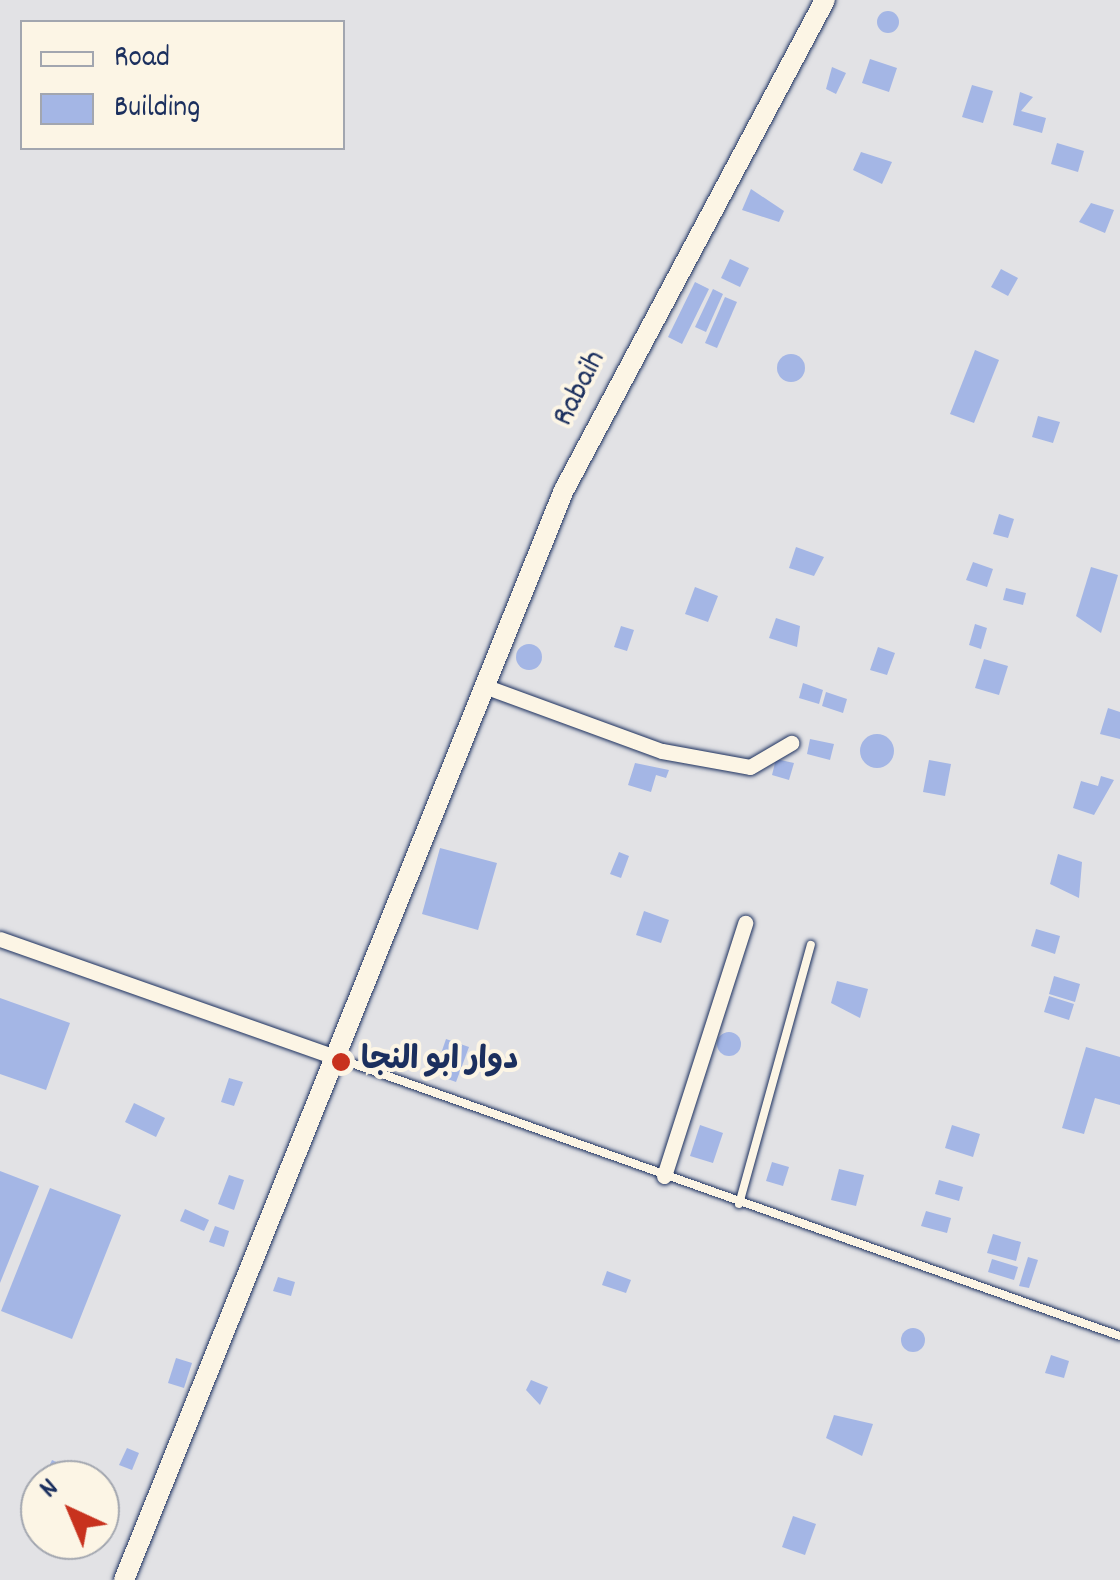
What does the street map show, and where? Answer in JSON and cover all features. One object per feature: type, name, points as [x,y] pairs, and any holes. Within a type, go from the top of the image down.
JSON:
[{"type":"street","name":"Rabaih","points":[[124,1580],[337,1058],[425,821],[564,490],[665,286],[825,0]]},
{"type":"street","points":[[484,686],[662,751],[750,767],[792,743]]},
{"type":"street","points":[[664,1176],[744,923]]},
{"type":"street","points":[[0,939],[337,1058]]},
{"type":"lane","points":[[739,1204],[811,945]]},
{"type":"lane","points":[[337,1058],[739,1204],[1120,1336]]},
{"type":"building","points":[[888,11],[899,22],[888,33],[877,22]]},
{"type":"building","points":[[870,59],[897,68],[889,92],[862,83]]},
{"type":"building","points":[[832,67],[846,73],[836,94],[826,89]]},
{"type":"building","points":[[972,85],[993,91],[983,123],[962,117]]},
{"type":"building","points":[[1020,92],[1033,97],[1021,111],[1046,118],[1042,133],[1013,125]]},
{"type":"building","points":[[1057,143],[1084,151],[1078,172],[1051,164]]},
{"type":"building","points":[[861,152],[892,162],[882,184],[853,170]]},
{"type":"building","points":[[751,189],[784,211],[779,222],[742,210]]},
{"type":"building","points":[[1091,203],[1114,210],[1105,233],[1079,222]]},
{"type":"building","points":[[730,259],[749,268],[740,287],[721,278]]},
{"type":"building","points":[[1001,269],[1018,278],[1008,296],[991,287]]},
{"type":"building","points":[[695,282],[709,289],[682,344],[668,337]]},
{"type":"building","points":[[713,289],[723,294],[706,332],[695,327]]},
{"type":"building","points":[[725,297],[737,302],[717,348],[705,343]]},
{"type":"building","points":[[975,350],[999,360],[974,423],[950,414]]},
{"type":"building","points":[[791,354],[801,358],[805,368],[801,378],[791,382],[781,378],[777,368],[781,358]]},
{"type":"building","points":[[1038,416],[1060,422],[1053,443],[1032,437]]},
{"type":"building","points":[[999,514],[1014,519],[1008,538],[993,534]]},
{"type":"building","points":[[796,547],[824,557],[814,576],[789,568]]},
{"type":"building","points":[[973,562],[993,569],[987,587],[966,580]]},
{"type":"building","points":[[1091,567],[1118,575],[1101,633],[1076,616]]},
{"type":"building","points":[[695,587],[718,596],[708,622],[685,614]]},
{"type":"building","points":[[1006,588],[1026,593],[1023,605],[1003,600]]},
{"type":"building","points":[[776,618],[800,626],[797,647],[769,638]]},
{"type":"building","points":[[975,624],[987,628],[981,649],[969,645]]},
{"type":"building","points":[[621,626],[634,630],[627,651],[614,647]]},
{"type":"building","points":[[529,644],[538,648],[542,657],[538,666],[529,670],[520,666],[516,657],[520,648]]},
{"type":"building","points":[[878,647],[895,653],[887,675],[870,670]]},
{"type":"building","points":[[984,659],[1008,666],[999,695],[975,688]]},
{"type":"building","points":[[803,683],[823,690],[819,704],[799,698]]},
{"type":"building","points":[[826,692],[847,699],[843,713],[822,706]]},
{"type":"building","points":[[1108,708],[1120,712],[1120,739],[1100,734]]},
{"type":"building","points":[[877,734],[889,739],[894,751],[889,763],[877,768],[865,763],[860,751],[865,739]]},
{"type":"building","points":[[810,739],[834,744],[830,760],[807,754]]},
{"type":"building","points":[[776,759],[794,763],[789,780],[772,775]]},
{"type":"building","points":[[929,760],[951,764],[945,796],[923,792]]},
{"type":"building","points":[[635,763],[669,770],[666,778],[656,775],[651,792],[628,785]]},
{"type":"building","points":[[1101,776],[1114,780],[1094,815],[1073,808],[1081,781],[1098,786]]},
{"type":"building","points":[[440,848],[497,863],[478,930],[422,914]]},
{"type":"building","points":[[619,852],[629,856],[621,878],[610,874]]},
{"type":"building","points":[[1058,854],[1082,862],[1079,898],[1050,884]]},
{"type":"building","points":[[644,911],[669,920],[661,943],[636,935]]},
{"type":"building","points":[[1036,929],[1060,936],[1055,954],[1031,946]]},
{"type":"building","points":[[1054,976],[1080,984],[1075,1002],[1049,994]]},
{"type":"building","points":[[837,981],[868,989],[860,1018],[831,1003]]},
{"type":"building","points":[[1049,996],[1074,1004],[1069,1020],[1044,1012]]},
{"type":"building","points":[[0,998],[70,1023],[46,1090],[0,1074]]},
{"type":"building","points":[[729,1032],[738,1035],[738,1053],[729,1056],[720,1053],[717,1044],[720,1035]]},
{"type":"building","points":[[446,1039],[469,1047],[456,1082],[434,1074]]},
{"type":"building","points":[[1086,1047],[1120,1057],[1120,1105],[1095,1098],[1084,1134],[1062,1128]]},
{"type":"building","points":[[229,1078],[243,1082],[234,1106],[221,1102]]},
{"type":"building","points":[[134,1103],[165,1118],[156,1137],[125,1122]]},
{"type":"building","points":[[700,1125],[723,1133],[713,1163],[690,1156]]},
{"type":"building","points":[[952,1125],[980,1134],[973,1157],[945,1148]]},
{"type":"building","points":[[772,1162],[789,1167],[783,1186],[766,1181]]},
{"type":"building","points":[[839,1169],[864,1175],[856,1206],[831,1200]]},
{"type":"building","points":[[0,1171],[39,1186],[0,1283]]},
{"type":"building","points":[[229,1175],[244,1180],[234,1210],[218,1204]]},
{"type":"building","points":[[939,1180],[963,1187],[959,1201],[935,1194]]},
{"type":"building","points":[[50,1188],[121,1215],[72,1339],[1,1311]]},
{"type":"building","points":[[185,1209],[209,1220],[204,1231],[180,1221]]},
{"type":"building","points":[[926,1211],[951,1218],[947,1233],[921,1226]]},
{"type":"building","points":[[215,1226],[229,1231],[224,1247],[209,1242]]},
{"type":"building","points":[[993,1234],[1021,1242],[1016,1261],[987,1253]]},
{"type":"building","points":[[1028,1257],[1038,1260],[1029,1288],[1019,1286]]},
{"type":"building","points":[[992,1259],[1018,1267],[1014,1280],[988,1272]]},
{"type":"building","points":[[607,1271],[631,1280],[626,1293],[602,1285]]},
{"type":"building","points":[[278,1277],[295,1282],[291,1296],[273,1291]]},
{"type":"building","points":[[913,1328],[922,1331],[922,1349],[913,1352],[904,1349],[901,1340],[904,1331]]},
{"type":"building","points":[[1051,1355],[1069,1361],[1064,1378],[1045,1373]]},
{"type":"building","points":[[176,1358],[192,1363],[184,1388],[168,1383]]},
{"type":"building","points":[[531,1380],[548,1387],[540,1405],[526,1390]]},
{"type":"building","points":[[834,1415],[873,1424],[862,1456],[826,1438]]},
{"type":"building","points":[[127,1448],[139,1453],[132,1470],[120,1463]]},
{"type":"building","points":[[793,1516],[816,1524],[805,1555],[782,1547]]},
{"type":"place","name":"دوار ابو النجا","points":[[341,1062]]}]
